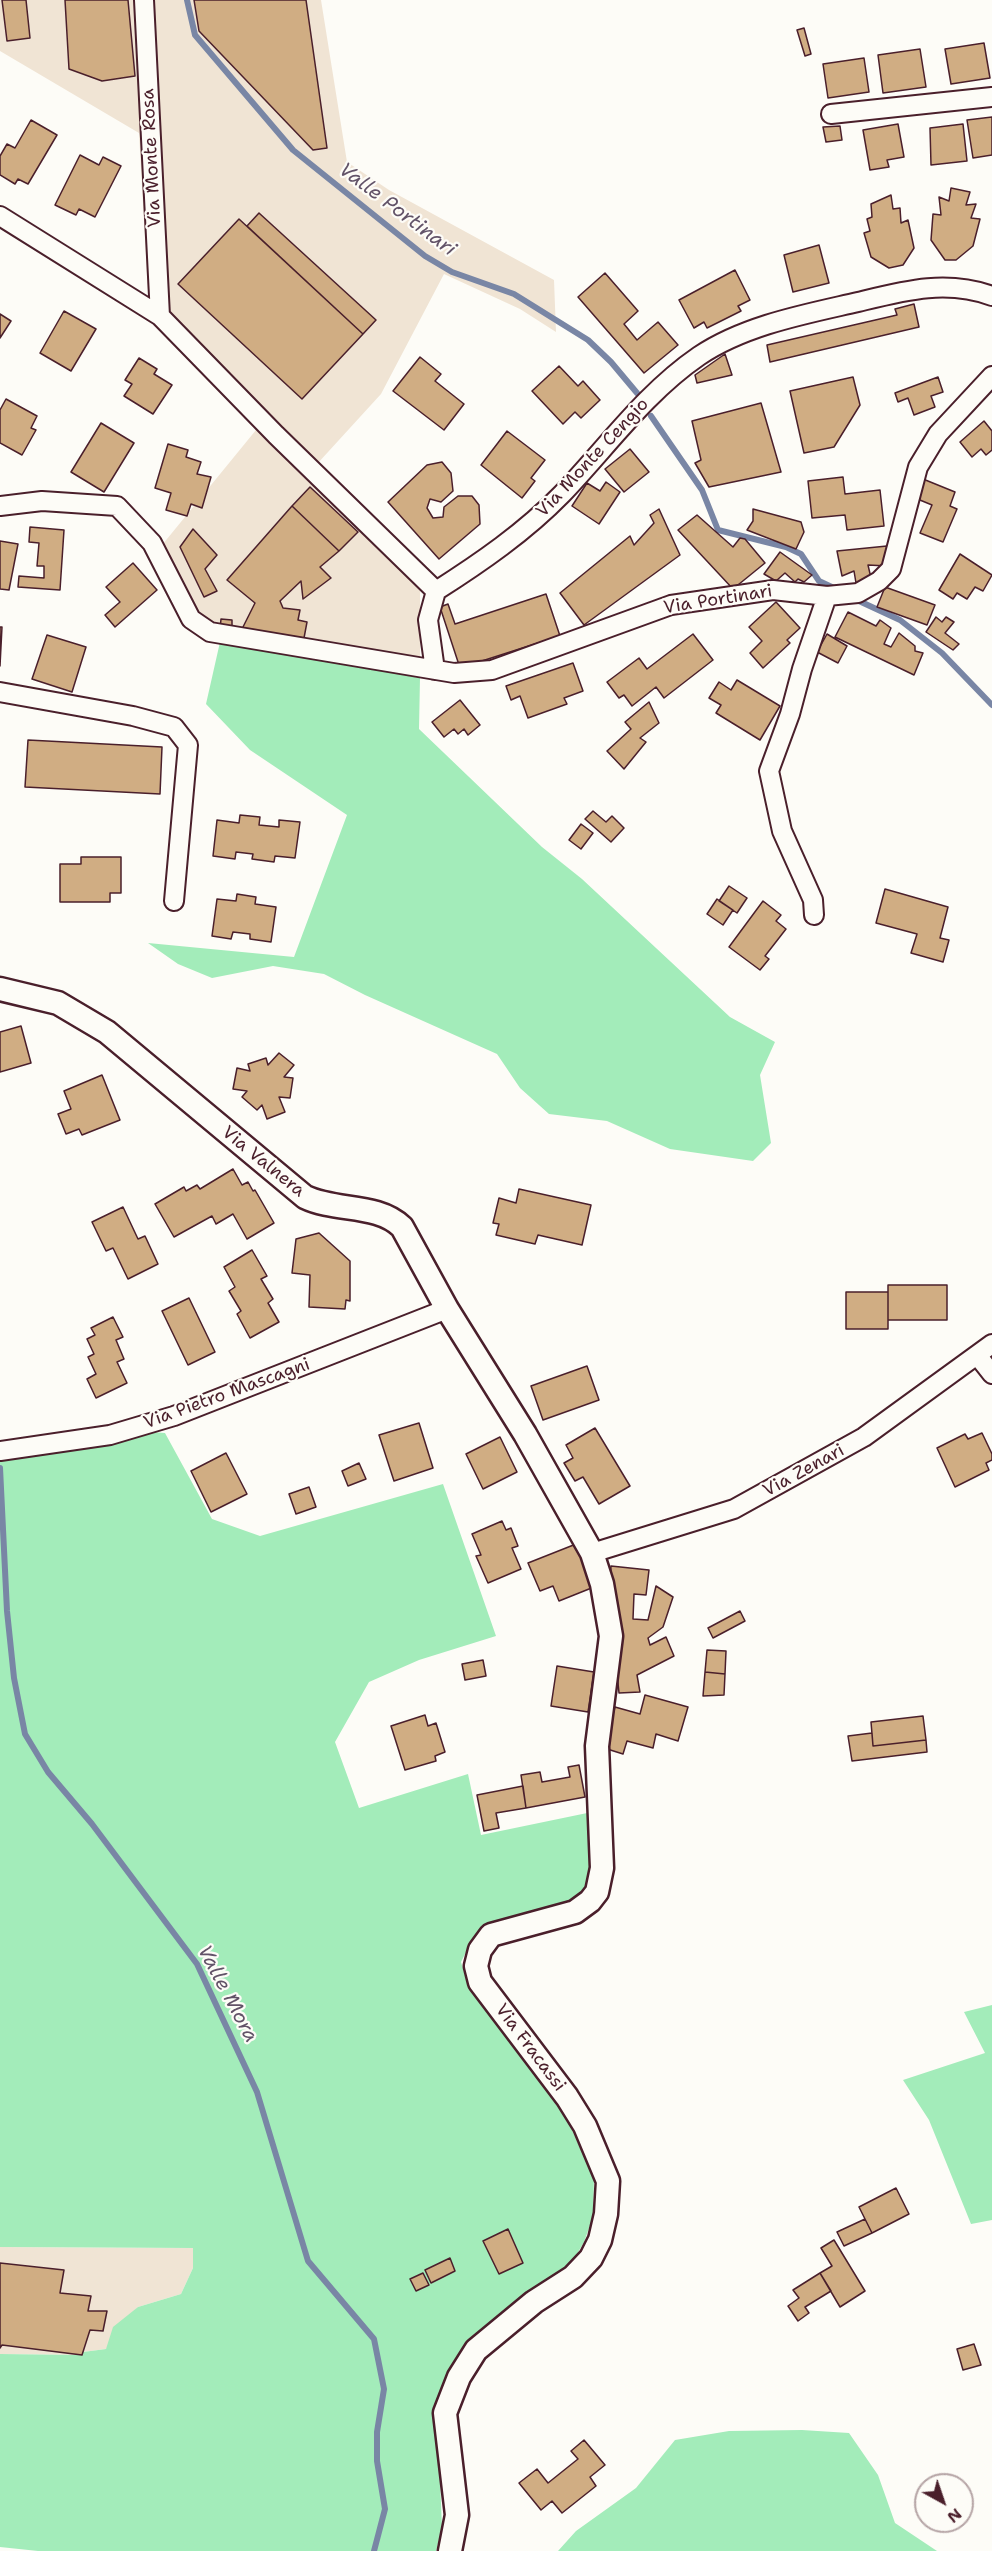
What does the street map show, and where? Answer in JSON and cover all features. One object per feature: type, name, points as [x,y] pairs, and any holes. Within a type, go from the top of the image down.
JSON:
[{"type":"street","name":"Via Monte Rosa","points":[[144,0],[160,316]]},
{"type":"street","points":[[831,114],[992,97]]},
{"type":"street","points":[[0,216],[160,316],[276,435],[436,591],[428,620],[435,670]]},
{"type":"street","name":"Via Monte Cengio","points":[[436,591],[468,572],[530,525],[588,467],[654,392],[701,355],[751,330],[918,287],[950,287],[992,296]]},
{"type":"street","name":"Via Portinari","points":[[0,506],[42,501],[117,506],[152,543],[191,619],[210,632],[454,673],[492,670],[671,605],[773,590],[827,596],[858,593],[879,581],[891,569],[918,467],[938,434],[992,376]]},
{"type":"street","points":[[814,915],[813,900],[782,831],[769,771],[790,714],[801,669],[827,596]]},
{"type":"street","points":[[0,692],[133,716],[174,727],[188,745],[174,901]]},
{"type":"street","name":"Via Valnera","points":[[0,989],[58,1003],[106,1032],[305,1197],[320,1204],[378,1213],[394,1218],[402,1227],[447,1309],[525,1434],[592,1553]]},
{"type":"street","name":"Via Pietro Mascagni","points":[[0,1451],[110,1435],[174,1416],[447,1309]]},
{"type":"street","name":"Via Zenari","points":[[592,1553],[734,1509],[864,1437],[992,1344]]},
{"type":"street","points":[[977,1355],[992,1374]]},
{"type":"street","name":"Via Fracassi","points":[[450,2551],[457,2515],[445,2413],[459,2377],[476,2350],[534,2301],[573,2277],[591,2258],[600,2240],[606,2214],[608,2181],[585,2126],[567,2097],[480,1982],[476,1966],[480,1950],[491,1935],[575,1912],[590,1902],[597,1892],[602,1868],[597,1746],[611,1636],[602,1584],[592,1553]]},
{"type":"shaded area","points":[[0,0],[321,0],[347,162],[389,190],[554,280],[556,332],[520,309],[444,274],[381,394],[307,475],[420,586],[420,678],[220,642],[186,606],[158,550],[256,430],[149,310],[139,133],[0,51]]},
{"type":"shaded area","points":[[0,2247],[193,2248],[193,2268],[181,2294],[138,2307],[106,2349],[83,2352],[81,2355],[0,2354]]},
{"type":"green space","points":[[220,642],[420,678],[419,729],[542,847],[582,879],[730,1017],[775,1042],[760,1075],[771,1143],[753,1161],[670,1149],[607,1121],[549,1114],[520,1088],[497,1054],[365,995],[324,974],[273,966],[212,978],[178,964],[148,943],[294,957],[347,815],[250,750],[206,704]]},
{"type":"green space","points":[[96,1428],[165,1433],[212,1519],[260,1536],[443,1484],[496,1636],[419,1660],[369,1682],[335,1742],[359,1808],[468,1774],[481,1835],[592,1812],[593,1857],[589,1887],[573,1900],[498,1921],[472,1940],[461,1962],[467,1982],[559,2101],[594,2179],[593,2217],[584,2242],[570,2266],[515,2304],[460,2352],[437,2410],[442,2527],[436,2551],[38,2551],[0,2547],[0,2354],[81,2355],[83,2352],[106,2349],[113,2327],[138,2307],[181,2294],[193,2268],[193,2248],[0,2247],[0,1441]]},
{"type":"green space","points":[[992,2005],[992,2220],[971,2224],[929,2120],[903,2080],[985,2053],[964,2012]]},
{"type":"green space","points":[[802,2430],[849,2433],[878,2475],[895,2523],[937,2551],[558,2551],[576,2531],[636,2488],[675,2440],[729,2431]]},
{"type":"building","points":[[2,0],[26,0],[30,38],[7,41]]},
{"type":"building","points":[[65,0],[128,0],[135,76],[102,81],[69,69]]},
{"type":"building","points":[[194,0],[306,0],[327,148],[313,150],[199,31]]},
{"type":"building","points":[[804,28],[811,54],[805,56],[797,30]]},
{"type":"building","points":[[984,43],[990,78],[951,84],[945,49]]},
{"type":"building","points":[[920,49],[926,87],[883,93],[878,55]]},
{"type":"building","points":[[864,58],[869,92],[828,98],[823,64]]},
{"type":"building","points":[[992,117],[992,155],[973,158],[967,120]]},
{"type":"building","points":[[31,120],[57,135],[28,184],[18,179],[15,184],[0,175],[0,156],[7,144],[15,148]]},
{"type":"building","points":[[898,124],[904,157],[887,160],[889,167],[870,170],[863,130]]},
{"type":"building","points":[[963,124],[967,161],[931,165],[930,128]]},
{"type":"building","points":[[840,126],[842,140],[826,142],[823,127]]},
{"type":"building","points":[[80,155],[99,165],[103,157],[121,166],[95,217],[79,209],[76,215],[55,205]]},
{"type":"building","points":[[951,188],[970,192],[966,205],[976,204],[971,218],[980,219],[973,246],[956,260],[945,260],[931,240],[933,214],[941,215],[939,197],[949,201]]},
{"type":"building","points":[[891,195],[893,209],[900,208],[901,223],[908,220],[914,248],[903,265],[889,268],[871,257],[864,233],[870,231],[867,219],[872,217],[871,204]]},
{"type":"building","points":[[259,213],[376,320],[363,334],[247,226]]},
{"type":"building","points":[[239,219],[363,334],[302,399],[178,284]]},
{"type":"building","points":[[819,245],[829,283],[793,292],[784,255]]},
{"type":"building","points":[[735,270],[750,300],[738,306],[741,311],[707,328],[704,322],[694,328],[679,300]]},
{"type":"building","points":[[605,273],[638,311],[624,324],[637,340],[658,322],[678,345],[644,373],[578,297]]},
{"type":"building","points":[[914,304],[919,327],[770,362],[767,345],[897,315],[895,309]]},
{"type":"building","points":[[64,311],[96,329],[71,371],[40,353]]},
{"type":"building","points":[[0,314],[11,321],[0,338]]},
{"type":"building","points":[[725,354],[732,375],[697,383],[695,375]]},
{"type":"building","points":[[420,357],[441,374],[435,381],[464,404],[444,430],[393,391]]},
{"type":"building","points":[[139,358],[157,369],[154,374],[172,385],[153,414],[124,396],[132,384],[125,380]]},
{"type":"building","points":[[559,366],[578,386],[583,381],[600,400],[581,418],[575,412],[563,424],[532,391]]},
{"type":"building","points":[[853,377],[860,405],[834,447],[804,453],[790,391]]},
{"type":"building","points":[[938,377],[943,392],[931,396],[935,407],[914,415],[908,398],[898,402],[895,393]]},
{"type":"building","points":[[6,399],[37,416],[31,428],[36,430],[22,455],[0,443],[0,410]]},
{"type":"building","points":[[761,403],[781,472],[709,487],[695,463],[701,460],[692,421]]},
{"type":"building","points":[[984,421],[992,431],[992,450],[986,455],[981,449],[972,457],[960,442]]},
{"type":"building","points":[[101,423],[134,443],[104,492],[71,472]]},
{"type":"building","points":[[507,431],[545,460],[531,478],[535,481],[522,498],[481,465]]},
{"type":"building","points":[[168,444],[188,450],[186,457],[201,462],[197,474],[211,477],[202,508],[191,504],[187,516],[166,510],[171,493],[155,488]]},
{"type":"building","points":[[630,449],[649,472],[624,492],[605,469]]},
{"type":"building","points":[[442,462],[451,473],[453,491],[441,502],[430,499],[427,508],[433,518],[443,517],[444,507],[458,496],[472,496],[479,505],[480,524],[439,559],[388,502],[427,465]]},
{"type":"building","points":[[843,477],[845,494],[880,490],[884,526],[847,530],[845,515],[812,518],[808,481]]},
{"type":"building","points":[[923,479],[955,492],[950,506],[957,509],[943,542],[920,533],[932,505],[915,498]]},
{"type":"building","points":[[606,482],[620,492],[599,524],[572,506],[587,483],[600,491]]},
{"type":"building","points":[[310,487],[358,532],[339,551],[292,506]]},
{"type":"building","points":[[292,506],[339,551],[320,567],[331,578],[303,599],[301,581],[280,601],[283,608],[300,610],[298,620],[307,622],[304,638],[242,629],[255,603],[227,580]]},
{"type":"building","points":[[659,509],[680,555],[584,625],[560,593],[630,536],[634,545],[654,523],[650,515]]},
{"type":"building","points":[[753,509],[801,522],[804,532],[796,549],[747,530],[753,521]]},
{"type":"building","points":[[697,515],[733,547],[740,538],[745,539],[765,563],[733,589],[678,530]]},
{"type":"building","points":[[30,527],[64,530],[60,590],[18,587],[19,576],[44,578],[44,566],[37,566],[39,543],[29,542]]},
{"type":"building","points":[[193,529],[217,555],[205,569],[217,591],[204,597],[180,547]]},
{"type":"building","points":[[0,541],[18,544],[9,590],[0,589]]},
{"type":"building","points":[[887,546],[887,566],[868,565],[871,578],[856,583],[854,571],[842,576],[837,551]]},
{"type":"building","points":[[780,552],[812,575],[804,582],[798,579],[795,582],[785,573],[776,581],[764,574]]},
{"type":"building","points":[[960,554],[992,575],[983,591],[975,587],[967,599],[957,593],[953,599],[939,590]]},
{"type":"building","points":[[133,563],[157,590],[115,627],[105,615],[120,602],[106,587]]},
{"type":"building","points":[[885,587],[935,605],[927,625],[877,607]]},
{"type":"building","points":[[546,594],[560,636],[460,668],[440,607],[448,604],[455,624]]},
{"type":"building","points":[[776,602],[800,628],[787,640],[790,643],[763,668],[750,653],[762,641],[749,627]]},
{"type":"building","points":[[848,612],[876,626],[880,620],[891,628],[884,644],[891,647],[899,633],[915,646],[915,651],[923,653],[914,675],[835,637]]},
{"type":"building","points":[[936,617],[942,622],[946,617],[954,622],[945,633],[959,644],[953,650],[926,632]]},
{"type":"building","points":[[221,619],[232,620],[232,630],[220,629]]},
{"type":"building","points":[[0,627],[2,627],[0,666]]},
{"type":"building","points":[[693,634],[713,660],[664,698],[656,687],[632,706],[624,695],[619,698],[607,682],[639,658],[647,669]]},
{"type":"building","points":[[827,634],[847,646],[838,663],[817,652]]},
{"type":"building","points":[[47,635],[86,647],[72,692],[32,679]]},
{"type":"building","points":[[573,663],[583,691],[564,698],[567,704],[528,718],[520,696],[511,700],[506,686]]},
{"type":"building","points":[[737,680],[780,706],[760,740],[716,713],[721,705],[709,698],[719,682],[731,690]]},
{"type":"building","points":[[460,700],[480,725],[468,735],[464,729],[458,734],[454,729],[444,737],[432,722]]},
{"type":"building","points":[[649,702],[659,723],[640,738],[646,742],[624,769],[607,751],[631,729],[625,722]]},
{"type":"building","points":[[28,740],[162,747],[160,794],[25,787]]},
{"type":"building","points":[[593,811],[606,822],[612,816],[624,828],[611,842],[585,819]]},
{"type":"building","points":[[240,815],[260,817],[259,825],[279,827],[279,820],[300,822],[295,858],[275,856],[274,862],[252,859],[253,854],[236,852],[235,859],[213,856],[217,820],[239,823]]},
{"type":"building","points":[[581,824],[593,833],[581,849],[569,840]]},
{"type":"building","points":[[81,857],[121,857],[121,893],[110,893],[110,902],[60,902],[60,864],[81,864]]},
{"type":"building","points":[[729,886],[747,898],[737,913],[719,901]]},
{"type":"building","points":[[885,889],[948,907],[940,938],[949,940],[943,962],[911,953],[917,934],[876,923]]},
{"type":"building","points":[[237,894],[256,897],[255,904],[276,907],[271,942],[250,939],[250,934],[233,932],[231,939],[212,936],[217,899],[236,901]]},
{"type":"building","points":[[717,899],[733,910],[723,925],[707,914]]},
{"type":"building","points":[[763,901],[781,915],[776,921],[786,929],[765,956],[769,959],[760,970],[729,947]]},
{"type":"building","points":[[21,1026],[31,1063],[0,1072],[0,1032]]},
{"type":"building","points":[[279,1053],[294,1065],[284,1077],[293,1078],[290,1098],[279,1097],[285,1112],[267,1119],[262,1105],[257,1110],[242,1097],[247,1091],[233,1089],[237,1068],[250,1071],[248,1064],[266,1058],[268,1065]]},
{"type":"building","points":[[102,1075],[120,1120],[82,1135],[79,1129],[66,1134],[58,1114],[71,1109],[64,1091]]},
{"type":"building","points":[[233,1169],[242,1185],[248,1182],[253,1191],[255,1190],[274,1223],[247,1239],[233,1214],[216,1224],[212,1216],[174,1237],[155,1204],[184,1187],[186,1191],[197,1185],[200,1189]]},
{"type":"building","points":[[519,1189],[591,1205],[582,1245],[538,1235],[535,1244],[496,1235],[499,1224],[493,1223],[499,1198],[516,1203]]},
{"type":"building","points":[[123,1207],[138,1239],[145,1236],[158,1264],[128,1279],[113,1248],[106,1251],[92,1222]]},
{"type":"building","points":[[319,1233],[350,1261],[350,1301],[346,1300],[345,1309],[309,1307],[310,1275],[292,1273],[296,1239]]},
{"type":"building","points":[[252,1250],[267,1276],[261,1279],[273,1299],[268,1303],[279,1322],[250,1338],[237,1314],[241,1311],[229,1291],[235,1287],[224,1267]]},
{"type":"building","points":[[888,1285],[947,1285],[947,1320],[888,1320]]},
{"type":"building","points":[[846,1292],[888,1292],[888,1329],[846,1329]]},
{"type":"building","points":[[189,1298],[215,1352],[188,1365],[162,1311]]},
{"type":"building","points":[[113,1317],[123,1337],[116,1340],[124,1359],[117,1362],[127,1383],[96,1398],[87,1379],[96,1374],[88,1357],[94,1354],[87,1339],[95,1335],[91,1328]]},
{"type":"building","points":[[587,1366],[599,1400],[543,1420],[531,1386]]},
{"type":"building","points":[[419,1423],[433,1468],[394,1481],[379,1435]]},
{"type":"building","points":[[595,1428],[630,1486],[599,1504],[583,1477],[575,1481],[564,1463],[573,1458],[566,1445]]},
{"type":"building","points":[[982,1433],[992,1454],[992,1460],[986,1463],[989,1470],[955,1487],[937,1448],[965,1434],[968,1439]]},
{"type":"building","points":[[500,1437],[517,1472],[483,1489],[466,1454]]},
{"type":"building","points":[[226,1453],[247,1494],[211,1512],[191,1471]]},
{"type":"building","points":[[359,1463],[366,1479],[348,1486],[342,1471]]},
{"type":"building","points":[[309,1487],[316,1507],[296,1514],[289,1494]]},
{"type":"building","points":[[502,1521],[506,1530],[511,1528],[518,1546],[512,1548],[521,1569],[488,1583],[476,1556],[481,1555],[472,1534]]},
{"type":"building","points":[[576,1544],[594,1587],[559,1601],[553,1586],[540,1591],[528,1563]]},
{"type":"building","points":[[611,1566],[649,1570],[646,1595],[634,1594],[633,1619],[648,1620],[656,1586],[673,1597],[663,1627],[648,1638],[650,1645],[666,1637],[674,1656],[637,1675],[640,1692],[619,1693],[609,1594]]},
{"type":"building","points":[[740,1611],[745,1621],[713,1638],[708,1628]]},
{"type":"building","points":[[707,1650],[726,1651],[725,1674],[705,1672]]},
{"type":"building","points":[[483,1660],[486,1676],[465,1680],[462,1664]]},
{"type":"building","points":[[557,1666],[594,1672],[588,1712],[551,1706]]},
{"type":"building","points":[[705,1672],[725,1674],[724,1695],[703,1696]]},
{"type":"building","points":[[645,1695],[688,1707],[678,1741],[656,1734],[653,1748],[627,1741],[623,1754],[604,1748],[615,1707],[640,1714]]},
{"type":"building","points":[[425,1715],[428,1726],[436,1723],[445,1752],[435,1756],[436,1761],[405,1770],[391,1726]]},
{"type":"building","points":[[923,1716],[926,1740],[873,1746],[871,1722]]},
{"type":"building","points":[[872,1733],[873,1746],[926,1740],[927,1752],[852,1761],[848,1736]]},
{"type":"building","points":[[579,1765],[585,1797],[526,1808],[521,1775],[540,1772],[542,1782],[570,1777],[568,1767]]},
{"type":"building","points":[[523,1786],[526,1808],[496,1813],[499,1828],[484,1831],[477,1795]]},
{"type":"building","points":[[896,2188],[909,2214],[872,2233],[859,2207]]},
{"type":"building","points":[[865,2219],[872,2233],[844,2246],[837,2232]]},
{"type":"building","points":[[508,2229],[523,2263],[499,2274],[483,2241]]},
{"type":"building","points":[[834,2240],[865,2291],[840,2307],[820,2273],[832,2266],[821,2248]]},
{"type":"building","points":[[450,2258],[455,2271],[431,2283],[425,2270]]},
{"type":"building","points":[[0,2263],[64,2270],[60,2293],[91,2296],[88,2311],[107,2311],[103,2331],[90,2330],[82,2355],[2,2345],[0,2348]]},
{"type":"building","points":[[423,2273],[429,2285],[416,2291],[410,2279]]},
{"type":"building","points":[[820,2273],[831,2291],[805,2307],[809,2313],[798,2321],[788,2306],[799,2298],[793,2290]]},
{"type":"building","points":[[974,2344],[981,2365],[963,2370],[957,2349]]},
{"type":"building","points":[[584,2440],[605,2465],[590,2477],[596,2486],[562,2513],[552,2501],[541,2510],[519,2483],[537,2469],[548,2483],[578,2459],[571,2451]]},
{"type":"waterway","name":"Valle Portinari","points":[[187,0],[195,35],[293,150],[425,256],[452,272],[514,294],[588,340],[611,362],[637,393]]},
{"type":"waterway","name":"Valle Portinari","points":[[651,416],[702,490],[718,530],[786,547],[801,554],[819,581],[834,588]]},
{"type":"waterway","name":"Valle Portinari","points":[[859,601],[900,620],[942,653],[992,705]]},
{"type":"waterway","name":"Valle Mora","points":[[0,1468],[7,1611],[14,1678],[25,1734],[48,1772],[92,1824],[197,1964],[257,2092],[308,2261],[374,2339],[384,2389],[377,2432],[377,2461],[385,2509],[374,2551]]}]
